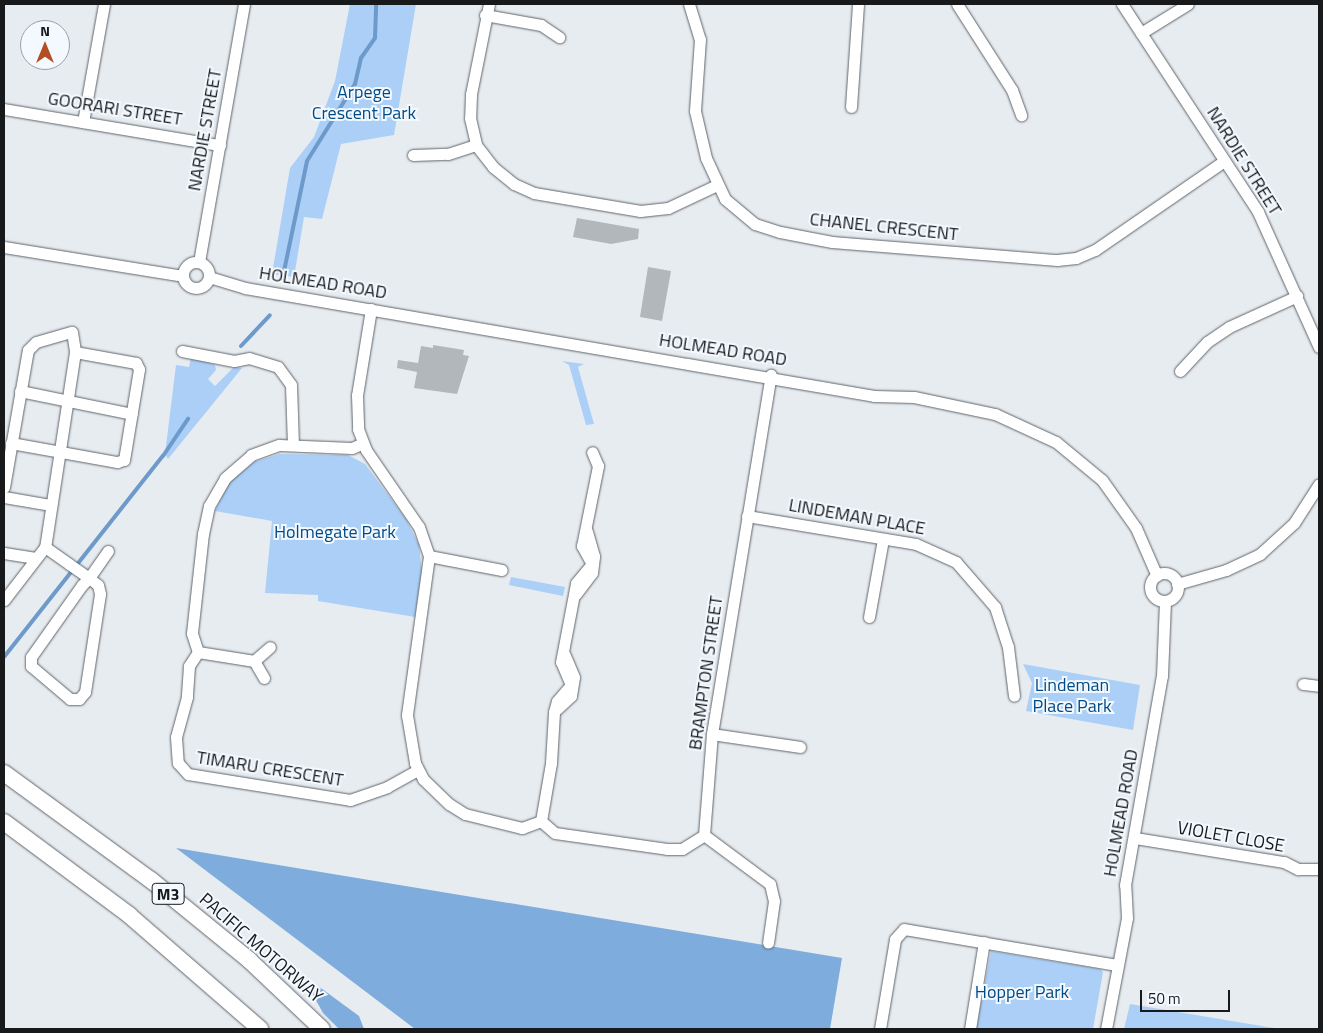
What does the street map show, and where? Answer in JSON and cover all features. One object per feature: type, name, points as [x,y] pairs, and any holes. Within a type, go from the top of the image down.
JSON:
[{"type":"highway","name":"PACIFIC MOTORWAY","points":[[4,773],[166,892],[250,960],[322,1029]]},
{"type":"highway","name":"M3","points":[[4,822],[129,914],[260,1029]]},
{"type":"street","points":[[83,122],[104,4]]},
{"type":"street","name":"NARDIE STREET","points":[[199,262],[244,4]]},
{"type":"street","name":"CHANEL CRESCENT","points":[[691,4],[700,39],[698,131],[718,185],[725,199],[739,212],[755,224],[780,232],[832,242],[1057,260],[1095,250],[1224,161]]},
{"type":"street","points":[[851,107],[858,4]]},
{"type":"street","points":[[957,4],[1012,90],[1021,114]]},
{"type":"street","name":"NARDIE STREET","points":[[1122,4],[1258,212],[1319,347]]},
{"type":"street","points":[[1141,33],[1188,4]]},
{"type":"street","points":[[559,37],[541,25],[487,9],[471,94],[476,145],[493,167],[534,193],[640,212],[668,208],[718,185]]},
{"type":"street","name":"GOORARI STREET","points":[[4,108],[220,145]]},
{"type":"street","points":[[413,155],[448,154],[476,145]]},
{"type":"street","points":[[4,248],[183,276],[193,288],[205,285],[210,277],[206,266],[199,262],[188,265],[183,276]]},
{"type":"street","name":"HOLMEAD ROAD","points":[[210,277],[244,288],[771,375],[884,397],[914,397],[996,414],[1037,430],[1088,466],[1115,496],[1136,528],[1156,576],[1151,582],[1151,593],[1165,601],[1162,676],[1135,838],[1125,884],[1127,918],[1116,965],[1106,1029]]},
{"type":"street","points":[[1180,371],[1207,342],[1230,327],[1297,296]]},
{"type":"street","points":[[371,309],[357,395],[362,441],[419,527],[429,556],[407,715],[407,730],[418,770],[433,791],[460,811],[517,825],[522,828],[541,821]]},
{"type":"street","points":[[4,487],[28,350],[36,342],[72,332],[75,352],[45,547],[4,600]]},
{"type":"street","points":[[11,444],[117,462],[124,460],[139,369],[136,363],[75,352]]},
{"type":"street","points":[[182,352],[234,361],[249,358],[278,367],[291,385],[293,445]]},
{"type":"street","name":"BRAMPTON STREET","points":[[704,835],[712,734],[771,375]]},
{"type":"street","points":[[20,391],[132,414]]},
{"type":"street","points":[[254,661],[198,652],[200,642],[195,618],[206,520],[225,478],[251,455],[293,445],[340,446],[362,441]]},
{"type":"street","points":[[541,821],[551,763],[554,712],[557,701],[571,684],[561,662],[576,594],[591,579],[592,564],[587,531],[598,466],[592,452]]},
{"type":"street","points":[[1177,584],[1226,570],[1260,554],[1294,524],[1319,486]]},
{"type":"street","points":[[4,497],[51,505]]},
{"type":"street","name":"LINDEMAN PLACE","points":[[747,516],[930,548],[971,575],[1000,620],[1014,696]]},
{"type":"street","points":[[869,617],[883,539]]},
{"type":"street","points":[[45,547],[69,564],[84,575],[98,585],[100,594],[85,692],[79,700],[70,699],[31,666],[31,657],[84,575],[108,552]]},
{"type":"street","points":[[4,553],[36,558]]},
{"type":"street","points":[[429,556],[502,570]]},
{"type":"street","points":[[1156,576],[1169,575],[1177,584],[1176,594],[1165,601]]},
{"type":"street","points":[[254,661],[270,647]]},
{"type":"street","name":"TIMARU CRESCENT","points":[[198,652],[199,664],[188,684],[176,752],[182,770],[188,774],[337,800],[363,797],[418,770]]},
{"type":"street","points":[[254,661],[264,678]]},
{"type":"street","points":[[1303,684],[1319,686]]},
{"type":"street","points":[[712,734],[800,747]]},
{"type":"street","points":[[541,821],[556,833],[682,849],[704,835],[770,884],[774,901],[768,943]]},
{"type":"street","name":"VIOLET CLOSE","points":[[1135,838],[1284,862],[1298,870],[1319,869]]},
{"type":"street","points":[[880,1029],[898,933],[910,929],[1116,965]]},
{"type":"street","points":[[970,1029],[984,942]]},
{"type":"green space","name":"Arpege Crescent Park","points":[[350,4],[416,4],[394,135],[341,144],[322,219],[304,217],[294,277],[272,274],[290,168],[314,137],[335,81]]},
{"type":"green space","points":[[191,357],[215,365],[216,370],[208,379],[215,386],[234,367],[242,368],[168,459],[165,454],[176,365],[189,367]]},
{"type":"green space","points":[[562,361],[584,364],[578,367],[594,424],[586,425],[569,365]]},
{"type":"green space","name":"Holmegate Park","points":[[279,454],[348,455],[365,464],[406,519],[419,545],[422,572],[415,617],[318,601],[318,595],[265,593],[272,521],[215,511],[229,482],[254,462]]},
{"type":"green space","points":[[511,577],[565,587],[563,596],[509,585]]},
{"type":"green space","name":"Lindeman Place Park","points":[[1023,664],[1140,685],[1133,730],[1026,711],[1032,683]]},
{"type":"green space","name":"Hopper Park","points":[[991,951],[1100,969],[1103,972],[1093,1029],[976,1029]]},
{"type":"green space","points":[[1130,1004],[1280,1029],[1124,1029]]},
{"type":"shaded area","points":[[176,848],[842,958],[830,1029],[415,1029]]},
{"type":"shaded area","points":[[314,983],[359,1016],[364,1029],[339,1029],[323,1013],[308,986]]},
{"type":"building","points":[[577,218],[639,229],[638,239],[611,244],[573,237]]},
{"type":"building","points":[[648,267],[671,271],[662,321],[640,317]]},
{"type":"building","points":[[433,345],[464,350],[463,355],[469,356],[457,394],[414,388],[417,372],[397,368],[398,360],[418,363],[421,346],[433,348]]},
{"type":"waterway","points":[[283,276],[307,161],[355,84],[361,58],[375,38],[376,4]]},
{"type":"waterway","points":[[241,346],[270,315]]},
{"type":"waterway","points":[[4,657],[163,456],[188,419]]}]
